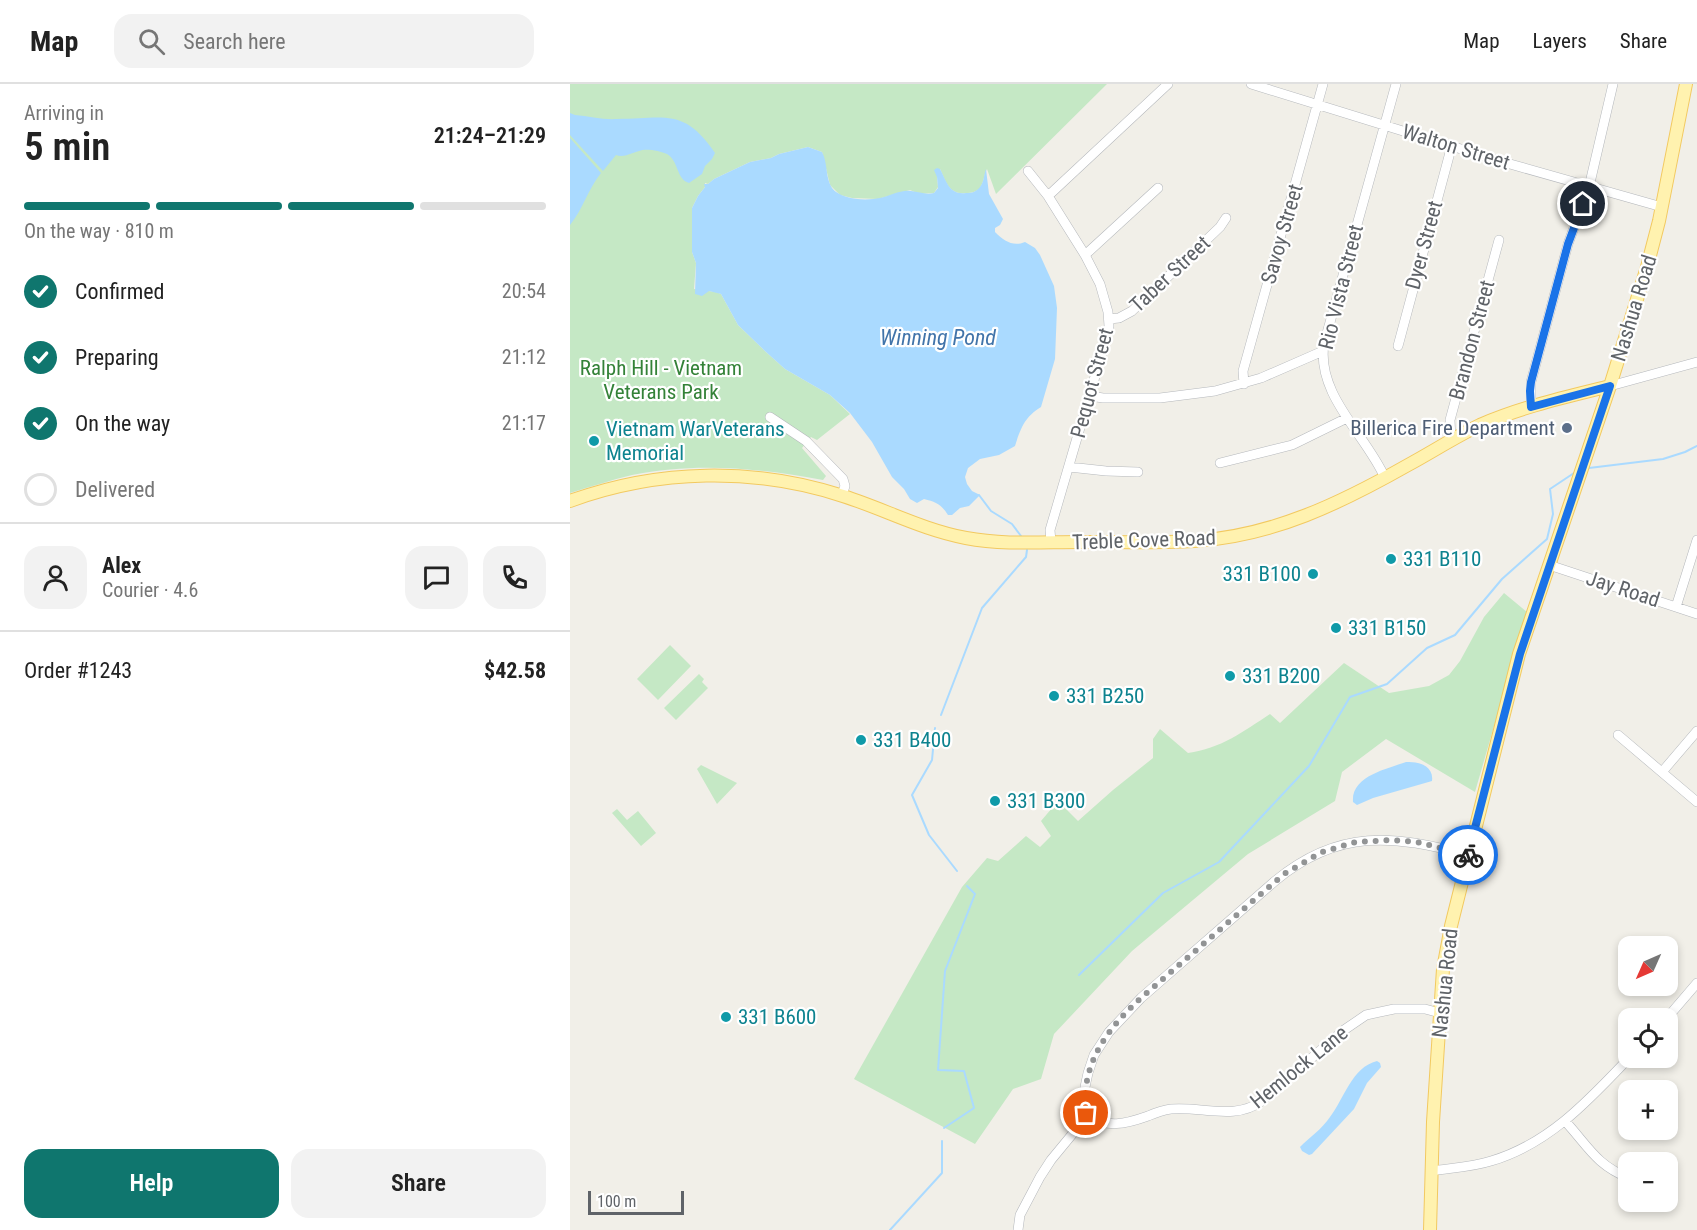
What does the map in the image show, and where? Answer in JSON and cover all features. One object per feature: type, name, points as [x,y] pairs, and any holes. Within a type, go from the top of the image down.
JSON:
[{"type":"main road","name":"Nashua Road","points":[[1430,1230],[1440,1012],[1445,955],[1468,855],[1520,654],[1650,259],[1686,84]]},
{"type":"main road","name":"Treble Cove Road","points":[[570,501],[627,484],[695,475],[734,476],[798,484],[842,495],[945,534],[993,542],[1185,541],[1238,535],[1304,517],[1344,500],[1489,421],[1610,386]]},
{"type":"main road","points":[[1576,395],[1589,398],[1599,415]]},
{"type":"street","points":[[1048,196],[1168,84]]},
{"type":"street","name":"Walton Street","points":[[1251,84],[1662,207]]},
{"type":"street","name":"Savoy Street","points":[[1244,384],[1243,371],[1323,84]]},
{"type":"street","name":"Rio Vista Street","points":[[1385,478],[1347,418],[1326,376],[1323,351],[1396,84]]},
{"type":"street","points":[[1531,407],[1531,382],[1572,231],[1589,187],[1613,84]]},
{"type":"street","name":"Dyer Street","points":[[1398,346],[1452,145]]},
{"type":"street","name":"Pequot Street","points":[[1028,171],[1048,196],[1085,255],[1103,292],[1109,319],[1106,339],[1050,531],[1051,542]]},
{"type":"street","points":[[1085,255],[1158,188]]},
{"type":"street","name":"Taber Street","points":[[1109,319],[1119,318],[1132,311],[1220,227],[1226,218]]},
{"type":"street","name":"Brandon Street","points":[[1451,440],[1450,420],[1498,240]]},
{"type":"street","points":[[1090,396],[1160,398],[1200,394],[1244,384],[1323,351]]},
{"type":"street","name":"Treble Cove Road","points":[[1610,386],[1697,362]]},
{"type":"street","points":[[770,417],[806,441],[843,479],[845,486],[842,495]]},
{"type":"street","points":[[1220,463],[1292,445],[1347,418]]},
{"type":"street","points":[[1069,467],[1096,471],[1138,472]]},
{"type":"street","points":[[1676,607],[1697,540]]},
{"type":"street","name":"Jay Road","points":[[1549,565],[1697,614]]},
{"type":"street","points":[[1662,771],[1697,731]]},
{"type":"street","points":[[1618,735],[1697,802]]},
{"type":"street","points":[[1018,1230],[1020,1215],[1040,1177],[1085,1117],[1085,1087],[1092,1061],[1101,1043],[1118,1020],[1293,867],[1332,848],[1380,840],[1417,842],[1468,855]]},
{"type":"street","points":[[1676,1008],[1697,983]]},
{"type":"street","name":"Hemlock Lane","points":[[1085,1117],[1118,1125],[1169,1109],[1241,1111],[1253,1108],[1344,1030],[1366,1016],[1394,1009],[1425,1009],[1440,1012]]},
{"type":"street","points":[[1432,1171],[1492,1160],[1521,1149],[1566,1121],[1619,1068]]},
{"type":"street","points":[[1566,1121],[1599,1161],[1618,1173]]},
{"type":"green space","name":"Ralph Hill - Vietnam Veterans Park","points":[[570,84],[1107,84],[996,194],[987,169],[980,188],[972,192],[960,193],[949,187],[940,169],[937,177],[938,187],[934,193],[919,194],[910,190],[878,199],[840,195],[830,185],[822,152],[808,147],[750,162],[708,184],[705,183],[705,187],[692,208],[692,252],[696,263],[694,289],[721,294],[738,325],[766,352],[785,369],[830,395],[850,414],[817,440],[811,437],[802,448],[826,476],[823,480],[775,472],[728,468],[680,469],[632,475],[570,493]]},
{"type":"green space","points":[[1504,593],[1527,612],[1475,792],[1386,739],[1342,772],[1335,801],[1248,854],[1132,951],[1054,1034],[1041,1079],[1013,1089],[975,1144],[854,1079],[962,887],[987,858],[998,861],[1026,836],[1040,847],[1051,836],[1041,821],[1058,801],[1078,821],[1153,758],[1153,739],[1160,729],[1188,753],[1211,748],[1241,733],[1270,714],[1280,723],[1344,663],[1389,693],[1429,686],[1449,675],[1460,661],[1484,617]]},
{"type":"green space","points":[[670,645],[691,666],[658,700],[637,679]]},
{"type":"green space","points":[[699,674],[704,679],[702,682],[708,688],[676,720],[664,708]]},
{"type":"green space","points":[[701,765],[737,783],[717,804],[697,769]]},
{"type":"green space","points":[[617,809],[627,820],[638,811],[656,833],[641,846],[612,813]]},
{"type":"water","points":[[570,113],[606,119],[660,118],[683,122],[704,138],[715,153],[702,174],[689,183],[682,178],[671,157],[653,150],[642,150],[625,156],[616,155],[603,171],[570,135]]},
{"type":"water","points":[[570,138],[601,173],[570,225]]},
{"type":"water","name":"Winning Pond","points":[[808,147],[822,152],[832,188],[841,195],[854,199],[874,199],[907,191],[934,193],[938,188],[934,170],[937,168],[940,169],[952,190],[960,193],[972,192],[981,185],[986,169],[989,194],[1003,219],[995,228],[995,232],[1009,242],[1017,244],[1025,242],[1035,248],[1054,286],[1057,308],[1055,359],[1041,407],[1024,423],[1015,446],[999,455],[980,459],[968,468],[965,477],[967,484],[972,491],[980,495],[969,506],[960,508],[952,515],[948,515],[932,501],[924,499],[917,503],[910,499],[892,477],[872,442],[850,413],[830,395],[785,369],[766,352],[738,325],[721,294],[709,291],[702,296],[695,294],[696,263],[692,252],[692,208],[705,187],[704,184],[750,162]]},
{"type":"water","points":[[1406,762],[1416,762],[1428,768],[1432,781],[1357,805],[1353,802],[1354,793],[1364,780],[1380,771]]},
{"type":"water","points":[[1377,1061],[1381,1067],[1367,1083],[1354,1109],[1312,1154],[1309,1155],[1302,1151],[1300,1147],[1327,1121],[1349,1084],[1368,1064]]},
{"type":"waterway","points":[[1589,468],[1663,459],[1697,446]]},
{"type":"waterway","points":[[1079,975],[1163,893],[1219,862],[1309,766],[1350,697],[1387,684],[1427,648],[1455,635],[1502,579],[1547,539],[1553,514],[1550,489],[1574,473]]},
{"type":"waterway","points":[[979,495],[991,511],[1012,524],[1021,536]]},
{"type":"waterway","points":[[941,715],[982,608],[1026,557],[1027,550]]},
{"type":"waterway","points":[[935,728],[932,760],[912,795],[929,835],[957,871]]},
{"type":"waterway","points":[[944,1128],[974,1108],[964,1071],[938,1070],[945,971],[975,894],[967,886]]},
{"type":"waterway","points":[[890,1230],[942,1173],[942,1141]]},
{"type":"way so far","points":[[1086,1113],[1085,1087],[1094,1055],[1118,1020],[1293,867],[1312,856],[1344,844],[1380,840],[1417,842],[1468,855]]},
{"type":"place","name":"Billerica Fire Department","points":[[1567,428]]},
{"type":"place","name":"Vietnam WarVeterans Memorial","points":[[594,441]]},
{"type":"place","name":"331 B110","points":[[1391,559]]},
{"type":"place","name":"331 B100","points":[[1313,574]]},
{"type":"place","name":"331 B150","points":[[1336,628]]},
{"type":"place","name":"331 B200","points":[[1230,676]]},
{"type":"place","name":"331 B250","points":[[1054,696]]},
{"type":"place","name":"331 B400","points":[[861,740]]},
{"type":"place","name":"331 B300","points":[[995,801]]},
{"type":"place","name":"331 B600","points":[[726,1017]]},
{"type":"route","points":[[1468,855],[1520,654],[1610,386],[1531,407],[1531,382],[1552,300],[1575,222],[1583,204]]}]
